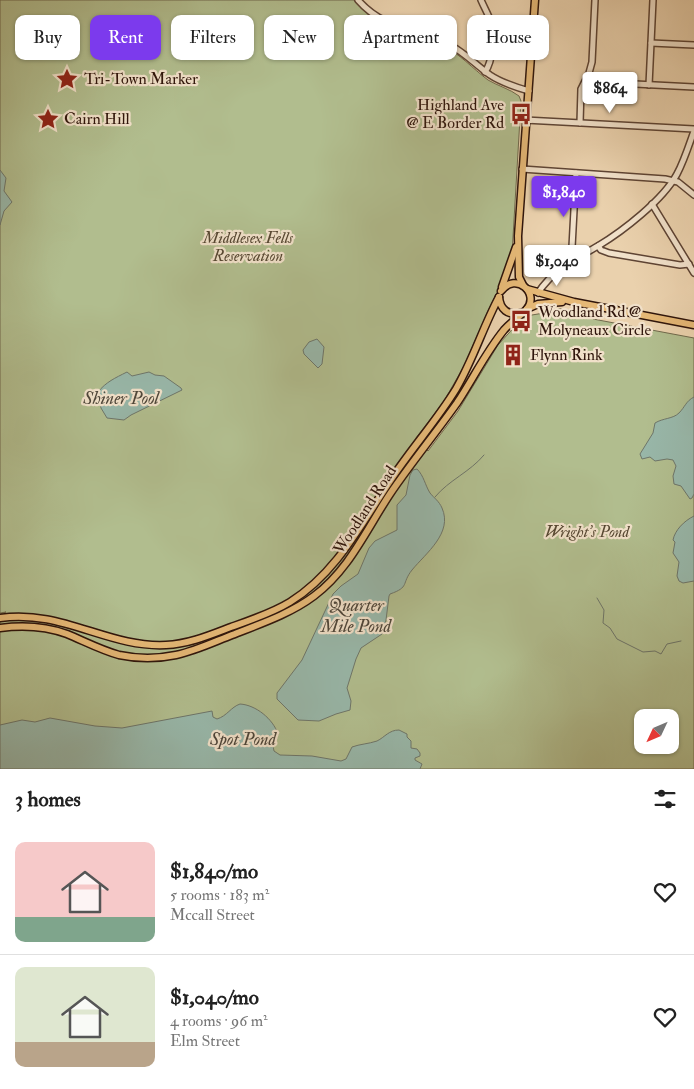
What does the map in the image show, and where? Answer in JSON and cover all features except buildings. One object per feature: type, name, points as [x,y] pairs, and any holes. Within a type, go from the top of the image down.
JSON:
[{"type":"main road","points":[[525,310],[530,300],[519,277],[518,236],[535,0]]},
{"type":"main road","name":"Woodland Road","points":[[0,618],[11,616],[42,618],[136,643],[174,644],[203,638],[267,614],[310,588],[332,566],[349,544],[408,455],[460,382],[500,294],[513,258],[518,236]]},
{"type":"main road","points":[[574,302],[538,304],[512,314],[501,307],[500,294],[510,284],[517,283],[538,293],[574,302],[694,325]]},
{"type":"main road","name":"Woodland Road","points":[[0,628],[15,626],[42,628],[66,634],[105,650],[128,656],[155,658],[176,655],[280,616],[301,605],[321,590],[350,559],[383,505],[414,459],[456,403],[499,337],[525,310]]},
{"type":"main road","points":[[408,455],[414,459]]},
{"type":"main road","points":[[88,644],[93,631]]},
{"type":"main road","points":[[174,644],[176,655]]},
{"type":"street","points":[[358,0],[383,21],[445,42],[465,55],[485,72],[506,84],[529,92]]},
{"type":"street","points":[[481,0],[492,28],[491,59],[485,72]]},
{"type":"street","points":[[580,123],[581,90],[592,62],[595,0]]},
{"type":"street","points":[[649,85],[653,0]]},
{"type":"street","points":[[651,43],[694,45]]},
{"type":"street","points":[[587,78],[596,82],[694,87]]},
{"type":"street","points":[[525,120],[694,130],[686,153],[673,180],[652,204],[625,227],[556,272],[538,293]]},
{"type":"street","points":[[522,169],[673,180],[694,195]]},
{"type":"street","points":[[576,173],[572,247],[576,259]]},
{"type":"street","points":[[652,204],[694,272]]},
{"type":"street","points":[[598,246],[605,252],[670,264],[689,264]]},
{"type":"street","points":[[670,264],[679,260],[680,248]]},
{"type":"green space","name":"Middlesex Fells Reservation","points":[[0,0],[354,0],[370,15],[344,15],[344,60],[457,60],[457,55],[488,80],[519,96],[521,101],[512,254],[505,276],[464,366],[444,401],[416,438],[428,451],[458,411],[498,345],[518,323],[532,315],[544,313],[554,308],[590,313],[593,319],[694,338],[694,769],[0,769],[0,614],[6,612],[0,613]]},
{"type":"water","points":[[0,170],[6,178],[4,191],[12,202],[4,211],[0,225]]},
{"type":"water","points":[[317,339],[324,347],[322,364],[318,368],[304,354],[303,350],[309,342]]},
{"type":"water","name":"Shiner Pool","points":[[127,372],[132,376],[149,372],[164,376],[182,390],[124,420],[107,418],[101,408],[98,392],[115,378]]},
{"type":"water","points":[[694,397],[694,494],[690,499],[681,486],[674,484],[673,476],[676,466],[673,460],[655,461],[650,457],[642,459],[640,454],[653,433],[655,423],[677,415],[689,400]]},
{"type":"water","name":"Quarter Mile Pond","points":[[417,469],[430,493],[442,508],[444,526],[441,534],[431,550],[412,570],[403,587],[390,594],[382,634],[361,648],[347,688],[351,701],[350,710],[319,721],[298,720],[277,699],[277,693],[302,660],[333,594],[358,574],[369,548],[375,541],[397,530],[397,505],[406,495],[410,475],[413,470]]},
{"type":"water","name":"Wright's Pond","points":[[694,516],[694,581],[683,583],[679,581],[677,576],[679,562],[673,553],[675,542],[673,540],[680,526]]},
{"type":"water","name":"Spot Pond","points":[[240,704],[258,710],[276,728],[278,734],[273,746],[274,751],[280,755],[312,756],[341,761],[346,759],[352,747],[377,741],[390,732],[399,730],[407,734],[411,741],[411,748],[417,749],[420,753],[420,756],[415,758],[415,760],[422,764],[420,769],[0,769],[0,725],[22,720],[35,722],[50,718],[95,726],[122,728],[212,711],[213,717],[217,719]]},
{"type":"waterway","points":[[435,497],[484,455]]},
{"type":"waterway","points":[[597,598],[604,610],[603,623],[610,628],[617,639],[643,652],[655,651],[661,654],[667,644],[681,641]]},
{"type":"place","name":"Tri-Town Marker","points":[[67,79]]},
{"type":"place","name":"Highland Ave @ E Border Rd","points":[[521,114]]},
{"type":"place","name":"Cairn Hill","points":[[48,119]]},
{"type":"place","name":"Woodland Rd @ Molyneaux Circle","points":[[521,321]]},
{"type":"place","name":"Flynn Rink","points":[[513,355]]}]
